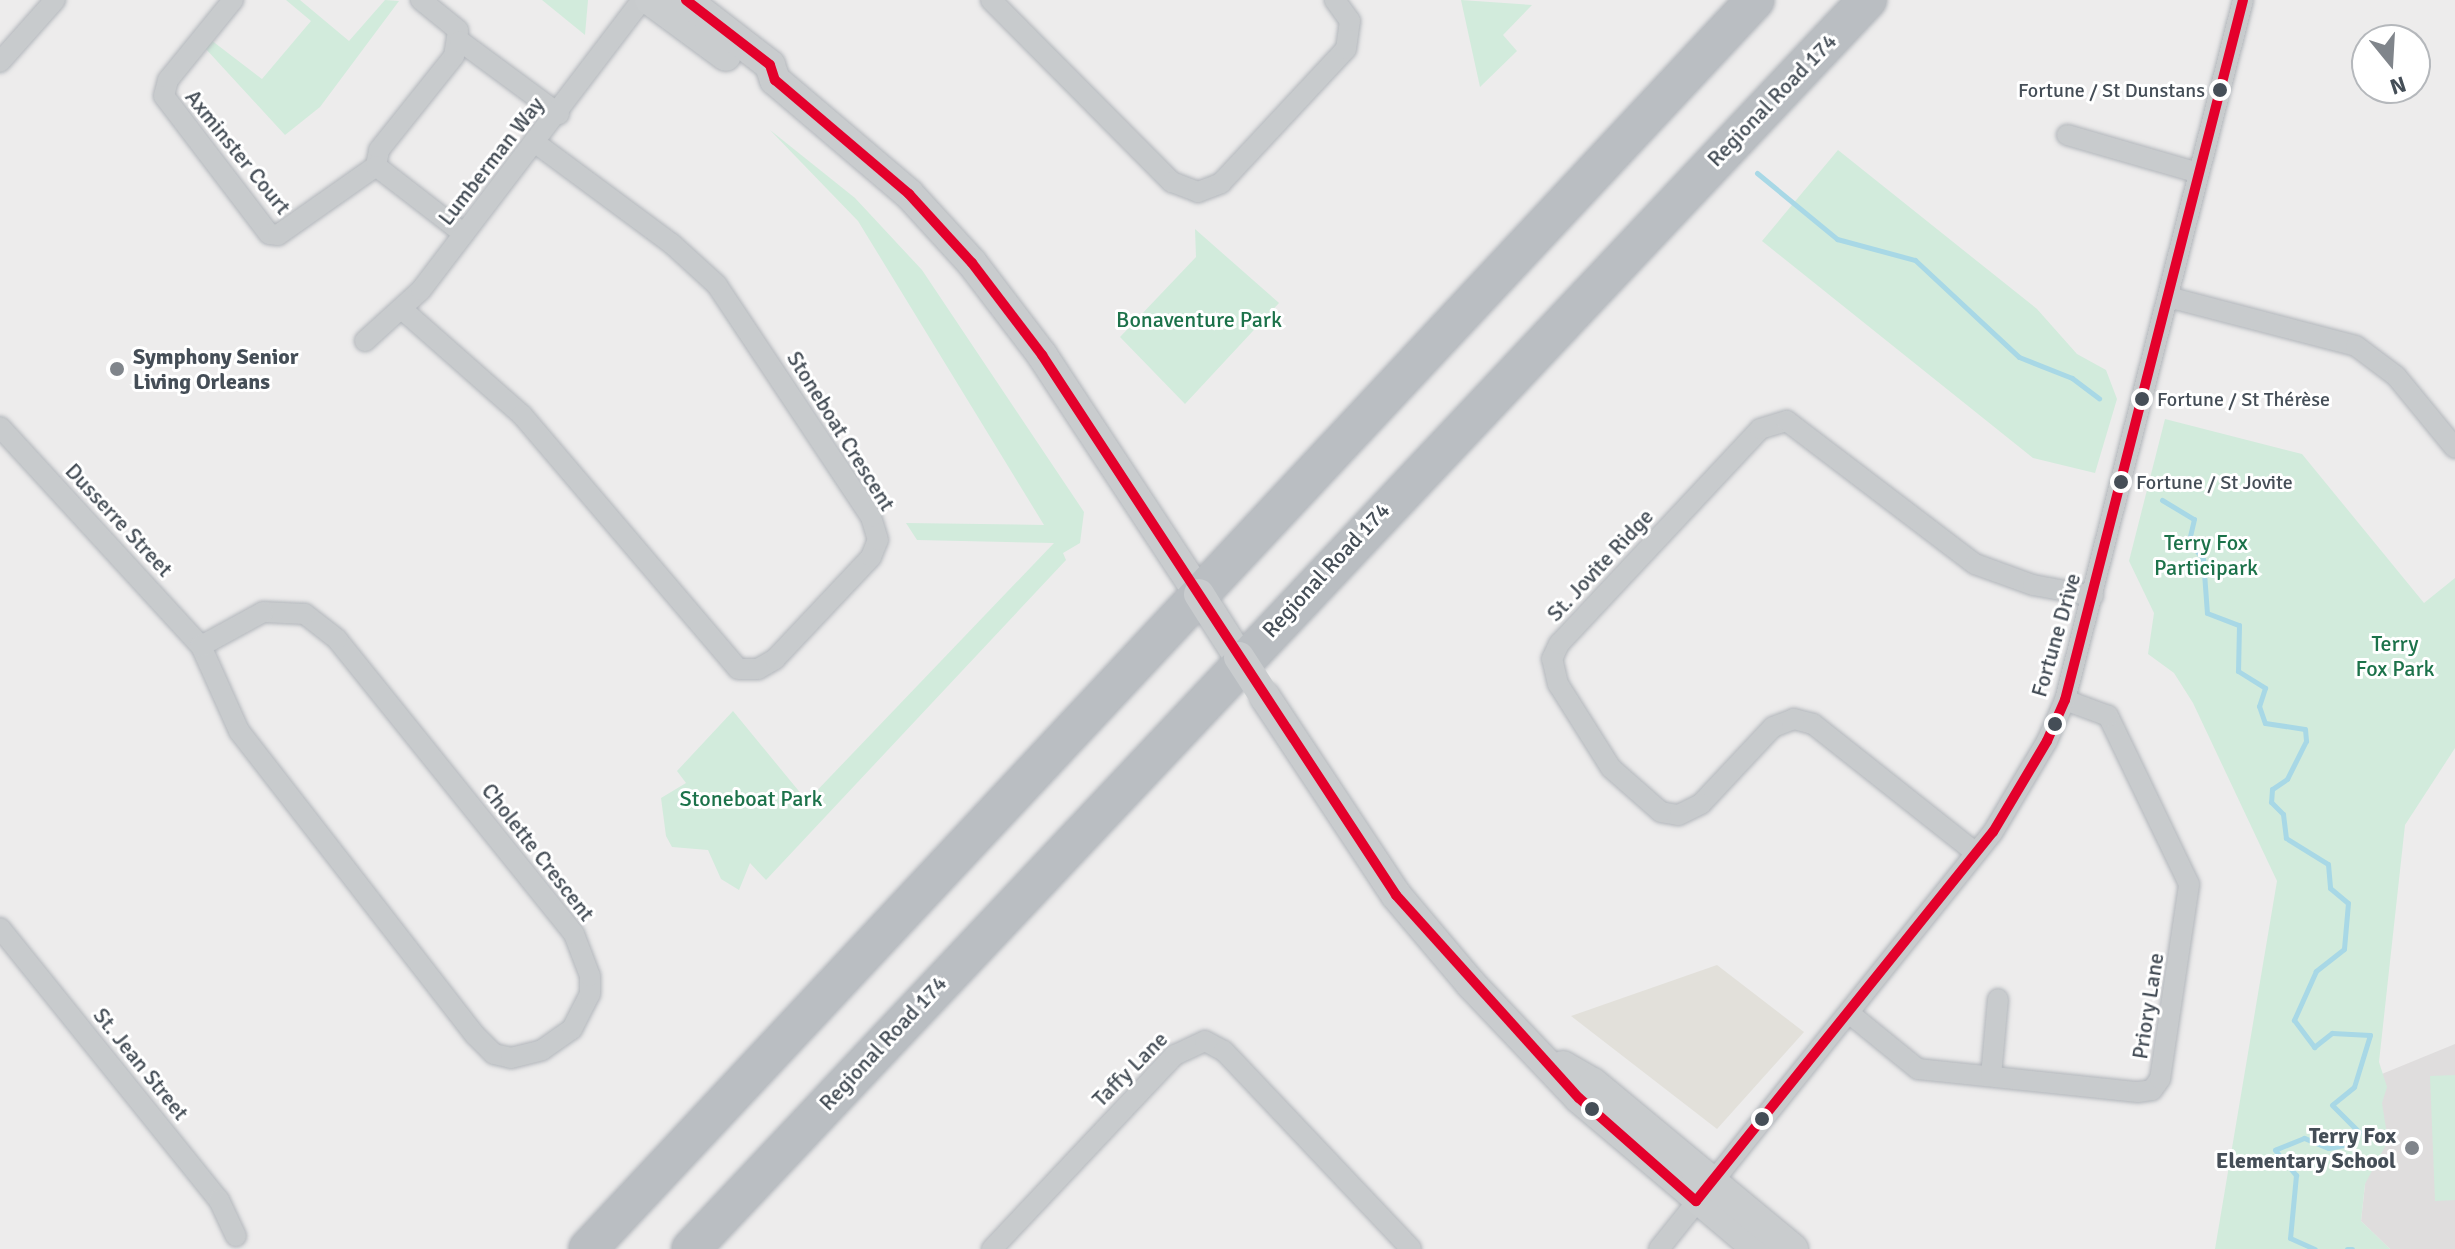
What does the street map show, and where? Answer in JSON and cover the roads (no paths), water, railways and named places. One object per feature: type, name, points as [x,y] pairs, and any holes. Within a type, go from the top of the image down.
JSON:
[{"type":"highway","points":[[588,1249],[1755,0]]},
{"type":"highway","name":"Regional Road 174","points":[[691,1249],[1867,0]]},
{"type":"main road","points":[[650,0],[761,82],[775,80]]},
{"type":"main road","points":[[686,0],[770,65],[775,80],[870,158],[972,263],[1174,554],[1396,895],[1470,983],[1544,1056],[1593,1083],[1758,1249]]},
{"type":"main road","points":[[1704,1192],[1793,1249]]},
{"type":"street","points":[[0,62],[55,0]]},
{"type":"street","name":"Axminster Court","points":[[233,0],[168,80],[164,96],[269,234],[286,232],[376,166],[379,150],[460,41]]},
{"type":"street","points":[[421,0],[458,30],[460,41],[559,114]]},
{"type":"street","name":"Lumberman Way","points":[[365,341],[403,310],[537,144],[642,0]]},
{"type":"street","points":[[991,0],[1172,182],[1198,192],[1221,183],[1346,49],[1350,21],[1335,0]]},
{"type":"street","name":"Fortune Drive","points":[[1659,1249],[2012,805],[2065,700],[2243,0]]},
{"type":"street","points":[[2067,135],[2199,173]]},
{"type":"street","name":"Stoneboat Crescent","points":[[403,310],[522,415],[738,669],[758,669],[775,659],[871,557],[878,540],[871,517],[717,285],[672,244],[537,144]]},
{"type":"street","points":[[376,166],[464,234]]},
{"type":"street","points":[[2168,297],[2356,346],[2396,376],[2455,448]]},
{"type":"street","name":"St. Jovite Ridge","points":[[1976,853],[1813,724],[1794,719],[1773,727],[1701,804],[1678,815],[1661,812],[1611,768],[1558,684],[1552,659],[1559,644],[1760,429],[1787,421],[1975,564],[2033,585],[2093,596]]},
{"type":"street","name":"Dusserre Street","points":[[0,427],[201,646]]},
{"type":"street","name":"Cholette Crescent","points":[[263,612],[305,614],[337,639],[574,934],[590,994],[572,1029],[542,1050],[511,1058],[494,1054],[475,1035],[239,731],[201,646],[263,612]]},
{"type":"street","name":"Priory Lane","points":[[1849,1013],[1908,1064],[2138,1092],[2152,1090],[2160,1079],[2189,884],[2108,716],[2065,700]]},
{"type":"street","name":"St. Jean Street","points":[[0,928],[219,1200],[236,1236]]},
{"type":"street","points":[[1991,1076],[1998,999]]},
{"type":"street","name":"Taffy Lane","points":[[992,1249],[1175,1055],[1205,1041],[1224,1051],[1411,1249]]},
{"type":"waterway","points":[[1757,173],[1837,239],[1915,260],[2019,357],[2072,378],[2099,398]]},
{"type":"waterway","points":[[2162,500],[2194,519],[2189,541],[2203,559],[2207,613],[2239,625],[2238,671],[2265,688],[2259,706],[2265,723],[2305,729],[2306,741],[2287,779],[2272,789],[2271,802],[2283,814],[2286,838],[2328,864],[2330,888],[2348,903],[2344,949],[2316,971],[2294,1020],[2314,1047],[2332,1033],[2370,1035],[2354,1087],[2332,1105],[2359,1132],[2354,1143],[2328,1148],[2304,1138],[2275,1150],[2296,1175],[2290,1238],[2315,1249]]},
{"type":"waterway","points":[[2347,1249],[2352,1249]]},
{"type":"place","name":"Fortune / St Dunstans","points":[[2220,90]]},
{"type":"place","name":"Symphony Senior Living Orleans","points":[[117,369]]},
{"type":"place","name":"Fortune / St Thérèse","points":[[2142,399]]},
{"type":"place","name":"Fortune / St Jovite","points":[[2121,482]]},
{"type":"place","name":"Terry Fox Elementary School","points":[[2412,1148]]},
{"type":"park label","name":"Bonaventure Park","points":[[1199,320]]},
{"type":"park label","name":"Terry Fox Participark","points":[[2206,554]]},
{"type":"park label","name":"Terry Fox Park","points":[[2395,656]]},
{"type":"park label","name":"Stoneboat Park","points":[[751,799]]}]
